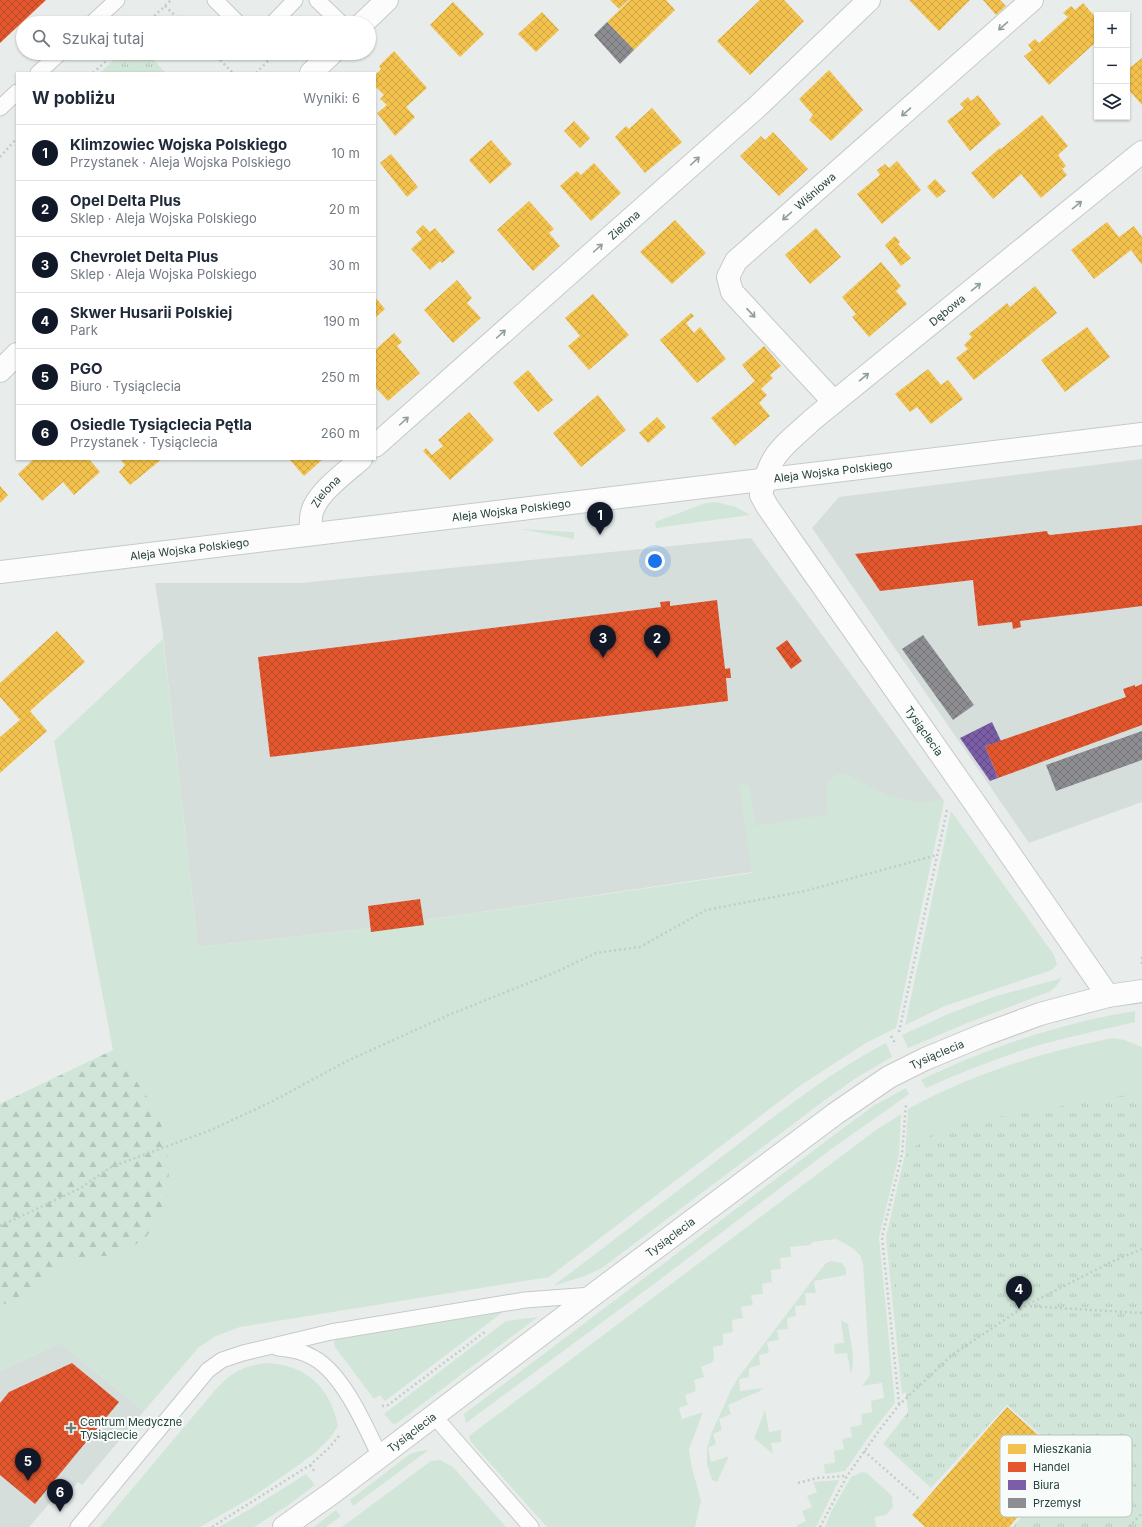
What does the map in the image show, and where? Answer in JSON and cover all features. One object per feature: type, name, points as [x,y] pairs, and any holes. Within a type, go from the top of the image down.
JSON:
[{"type":"street","points":[[370,16],[387,0]]},
{"type":"street","name":"Zielona","points":[[376,445],[758,106],[869,0]]},
{"type":"street","name":"Wiśniowa","points":[[834,402],[732,292],[728,277],[736,262],[1032,0]]},
{"type":"street","points":[[312,72],[325,60]]},
{"type":"street","name":"Dębowa","points":[[765,480],[772,462],[777,455],[812,420],[1142,152]]},
{"type":"street","points":[[0,371],[16,355]]},
{"type":"street","name":"Aleja Wojska Polskiego","points":[[0,572],[1142,434]]},
{"type":"street","name":"Zielona","points":[[311,534],[311,518],[316,503],[360,460]]},
{"type":"street","name":"Tysiąclecia","points":[[284,1527],[332,1494],[593,1295],[835,1114],[889,1077],[925,1059],[983,1035],[1040,1014],[1108,996],[1072,942],[767,506],[761,495],[765,480]]},
{"type":"street","points":[[1108,996],[1142,991]]},
{"type":"lane","points":[[100,16],[118,0]]},
{"type":"lane","points":[[214,0],[231,16]]},
{"type":"lane","points":[[280,16],[295,0]]},
{"type":"lane","points":[[317,0],[334,16]]},
{"type":"lane","points":[[39,72],[52,60]]},
{"type":"lane","points":[[0,108],[16,93]]},
{"type":"lane","points":[[78,1527],[208,1370],[222,1360],[269,1346],[331,1332],[512,1301],[593,1295]]},
{"type":"lane","points":[[269,1346],[294,1349],[314,1358],[330,1372],[344,1389],[362,1419],[380,1457]]},
{"type":"lane","points":[[434,1416],[531,1527]]},
{"type":"path","points":[[154,16],[171,0]]},
{"type":"path","points":[[165,6],[176,16]]},
{"type":"path","points":[[95,72],[108,60]]},
{"type":"path","points":[[220,60],[232,72]]},
{"type":"path","points":[[257,72],[269,60]]},
{"type":"path","points":[[0,157],[16,139]]},
{"type":"path","points":[[899,1032],[948,803]]},
{"type":"path","points":[[0,1226],[79,1189],[111,1167],[211,1130],[271,1102],[347,1061],[451,1014],[556,972],[596,953],[640,947],[706,910],[805,891],[937,855]]},
{"type":"path","points":[[899,1405],[882,1237],[902,1154],[906,1104]]},
{"type":"path","points":[[820,1527],[847,1476],[899,1405],[952,1355],[1025,1306],[1111,1262],[1142,1249]]},
{"type":"path","points":[[1025,1306],[1142,1313]]},
{"type":"path","points":[[379,1407],[388,1405],[486,1330]]},
{"type":"path","points":[[212,1527],[310,1465],[328,1450],[339,1436]]},
{"type":"path","points":[[864,1451],[919,1499]]},
{"type":"path","points":[[798,1482],[817,1478],[847,1476]]},
{"type":"path","points":[[1130,1527],[1142,1513]]},
{"type":"shaded area","points":[[1142,459],[1142,802],[1029,843],[812,528],[839,497]]},
{"type":"shaded area","points":[[751,538],[944,801],[752,872],[372,928],[198,947],[162,627],[155,583],[301,583]]},
{"type":"shaded area","points":[[60,1343],[144,1411],[82,1485],[78,1482],[60,1504],[53,1499],[29,1527],[0,1527],[0,1371]]},
{"type":"green space","points":[[114,60],[154,60],[165,72],[101,72]]},
{"type":"green space","points":[[716,502],[736,507],[750,515],[656,528],[655,522],[706,503]]},
{"type":"green space","points":[[520,529],[574,532],[574,539]]},
{"type":"green space","points":[[163,639],[198,947],[372,928],[752,873],[739,783],[747,785],[750,788],[756,826],[829,814],[826,797],[827,785],[833,776],[842,774],[853,777],[874,789],[893,797],[922,802],[942,799],[944,802],[896,1028],[866,1043],[801,1085],[549,1277],[240,1327],[216,1336],[199,1347],[144,1411],[60,1343],[0,1371],[0,1104],[113,1050],[54,741]]},
{"type":"green space","points":[[951,811],[1054,955],[1057,964],[1052,970],[945,1006],[905,1025]]},
{"type":"green space","points":[[1062,978],[1051,991],[908,1048],[902,1035],[948,1014],[993,997]]},
{"type":"green space","points":[[1135,1011],[1135,1022],[1026,1049],[976,1067],[926,1088],[921,1080],[972,1057],[1053,1029]]},
{"type":"green space","points":[[1113,1038],[1125,1040],[1142,1047],[1142,1243],[951,1353],[902,1395],[886,1237],[905,1154],[908,1109],[932,1096],[982,1075],[1034,1057]]},
{"type":"green space","points":[[886,1043],[892,1057],[856,1078],[825,1100],[602,1268],[585,1276],[553,1286],[802,1096],[843,1068]]},
{"type":"green space","points":[[113,1050],[157,1112],[165,1137],[169,1167],[168,1194],[159,1218],[146,1237],[128,1250],[106,1256],[78,1257],[53,1270],[37,1285],[11,1302],[0,1305],[0,1104]]},
{"type":"green space","points":[[906,1088],[909,1094],[830,1150],[662,1278],[466,1423],[464,1414],[850,1123],[875,1105]]},
{"type":"green space","points":[[1132,1094],[1142,1095],[1142,1527],[1013,1527],[1022,1517],[1132,1517],[1132,1435],[1041,1435],[1007,1405],[931,1488],[883,1444],[908,1412],[889,1238],[908,1151],[945,1126]]},
{"type":"green space","points":[[901,1114],[899,1155],[879,1237],[895,1403],[872,1432],[845,1471],[825,1474],[824,1464],[835,1463],[834,1451],[844,1449],[842,1439],[852,1437],[850,1427],[862,1425],[861,1414],[872,1412],[871,1401],[884,1398],[882,1383],[862,1386],[870,1375],[863,1264],[860,1255],[851,1247],[836,1239],[813,1242],[810,1245],[790,1247],[791,1257],[780,1258],[781,1269],[771,1270],[772,1282],[762,1284],[763,1294],[751,1295],[753,1305],[741,1307],[743,1318],[732,1320],[733,1332],[723,1334],[723,1345],[713,1347],[714,1360],[711,1363],[701,1367],[704,1377],[694,1380],[696,1391],[685,1395],[688,1405],[679,1408],[682,1419],[703,1412],[689,1449],[691,1464],[701,1501],[695,1527],[547,1527],[471,1442],[469,1436],[876,1130]]},
{"type":"green space","points":[[831,1261],[842,1263],[846,1269],[846,1275],[814,1281],[816,1293],[805,1293],[806,1305],[795,1306],[796,1316],[787,1318],[788,1329],[777,1330],[779,1340],[767,1342],[769,1353],[759,1355],[760,1365],[749,1368],[749,1377],[739,1379],[740,1391],[762,1388],[760,1391],[728,1405],[731,1414],[719,1419],[722,1430],[713,1434],[716,1444],[708,1448],[711,1462],[729,1456],[717,1482],[712,1480],[707,1464],[707,1449],[711,1434],[731,1390],[738,1378],[814,1278],[826,1263]]},
{"type":"green space","points":[[503,1312],[385,1401],[380,1395],[374,1399],[335,1347],[334,1342],[336,1339],[340,1338]]},
{"type":"green space","points":[[538,1317],[397,1423],[393,1424],[384,1414],[506,1321]]},
{"type":"green space","points":[[841,1320],[848,1324],[853,1356],[851,1374],[847,1353],[835,1354],[834,1344],[844,1343]]},
{"type":"green space","points":[[265,1363],[279,1364],[304,1373],[314,1380],[329,1399],[338,1426],[330,1438],[316,1452],[254,1496],[200,1527],[100,1527],[222,1383],[238,1371],[250,1366]]},
{"type":"green space","points":[[765,1410],[769,1432],[781,1430],[781,1442],[771,1443],[773,1454],[754,1438]]},
{"type":"green space","points":[[429,1450],[353,1506],[350,1500],[410,1454]]},
{"type":"green space","points":[[440,1460],[453,1467],[506,1527],[342,1527],[431,1461]]},
{"type":"green space","points":[[862,1472],[867,1473],[892,1496],[893,1507],[886,1515],[875,1517],[876,1527],[825,1527],[831,1512],[851,1477]]},
{"type":"green space","points":[[306,1474],[315,1485],[290,1504],[254,1527],[219,1527],[250,1509]]},
{"type":"green space","points":[[839,1480],[816,1527],[797,1527],[797,1525],[806,1521],[802,1511],[812,1507],[807,1496],[817,1492],[813,1482]]},
{"type":"green space","points":[[336,1510],[341,1516],[326,1527],[314,1527]]},
{"type":"building: Mieszkania","points":[[610,0],[629,0],[619,9]]},
{"type":"building: Mieszkania","points":[[630,0],[666,0],[675,10],[634,50],[607,22]]},
{"type":"building: Mieszkania","points":[[760,0],[784,0],[804,21],[750,75],[717,41]]},
{"type":"building: Mieszkania","points":[[909,0],[970,0],[939,31]]},
{"type":"building: Mieszkania","points":[[983,0],[1000,0],[1006,6],[996,15]]},
{"type":"building: Mieszkania","points":[[453,2],[484,34],[460,57],[430,25]]},
{"type":"building: Mieszkania","points":[[1083,3],[1094,16],[1094,44],[1049,85],[1024,56],[1032,50],[1028,45],[1035,39],[1039,43],[1068,17],[1063,13],[1071,6],[1075,10]]},
{"type":"building: Mieszkania","points":[[542,12],[559,30],[536,52],[518,34]]},
{"type":"building: Mieszkania","points":[[394,51],[427,88],[406,107],[415,117],[395,136],[377,113],[387,105],[380,99],[384,95],[376,87],[376,74],[381,69],[379,66]]},
{"type":"building: Mieszkania","points":[[1142,58],[1142,105],[1130,91],[1130,68]]},
{"type":"building: Mieszkania","points":[[829,70],[863,110],[831,141],[809,120],[813,115],[799,99]]},
{"type":"building: Mieszkania","points":[[978,95],[1001,124],[970,151],[947,121],[964,108],[960,104],[968,97],[971,101]]},
{"type":"building: Mieszkania","points":[[652,108],[682,142],[645,173],[615,137],[626,126],[629,129]]},
{"type":"building: Mieszkania","points":[[1042,115],[1068,146],[1058,155],[1066,166],[1062,169],[1067,175],[1041,198],[1021,174],[993,199],[971,173]]},
{"type":"building: Mieszkania","points":[[574,121],[590,138],[580,148],[564,131]]},
{"type":"building: Mieszkania","points":[[773,132],[808,169],[779,196],[740,156],[761,136],[765,140]]},
{"type":"building: Mieszkania","points":[[491,140],[512,164],[490,184],[469,160]]},
{"type":"building: Mieszkania","points":[[391,154],[418,187],[407,197],[380,163]]},
{"type":"building: Mieszkania","points":[[897,161],[921,190],[882,224],[857,194],[880,175],[877,170],[885,164],[889,168]]},
{"type":"building: Mieszkania","points":[[594,163],[621,193],[591,221],[560,186],[577,171],[581,175]]},
{"type":"building: Mieszkania","points":[[935,179],[946,191],[937,198],[927,187]]},
{"type":"building: Mieszkania","points":[[529,201],[554,229],[549,233],[560,246],[533,271],[497,230]]},
{"type":"building: Mieszkania","points":[[675,220],[706,253],[672,284],[640,252]]},
{"type":"building: Mieszkania","points":[[1107,222],[1119,237],[1134,226],[1142,237],[1142,265],[1131,250],[1094,279],[1071,250]]},
{"type":"building: Mieszkania","points":[[423,225],[430,232],[435,228],[455,252],[442,263],[440,261],[430,270],[411,249],[422,239],[416,232]]},
{"type":"building: Mieszkania","points":[[816,228],[841,257],[810,284],[785,255]]},
{"type":"building: Mieszkania","points":[[895,236],[900,242],[898,244],[911,258],[901,266],[885,245]]},
{"type":"building: Mieszkania","points":[[881,262],[901,286],[896,291],[907,304],[869,337],[852,317],[856,314],[842,297]]},
{"type":"building: Mieszkania","points":[[457,280],[472,298],[467,303],[481,318],[453,343],[424,310]]},
{"type":"building: Mieszkania","points":[[1035,286],[1057,313],[974,380],[956,358],[968,349],[964,345],[972,337],[969,334],[1007,303],[1010,307]]},
{"type":"building: Mieszkania","points":[[593,294],[629,335],[589,370],[568,346],[580,336],[565,318]]},
{"type":"building: Mieszkania","points":[[376,298],[385,309],[376,317]]},
{"type":"building: Mieszkania","points":[[691,313],[694,316],[686,323],[694,333],[700,327],[726,359],[697,383],[660,340]]},
{"type":"building: Mieszkania","points":[[1087,327],[1110,357],[1065,392],[1041,360]]},
{"type":"building: Mieszkania","points":[[394,333],[402,342],[397,346],[420,373],[388,401],[376,388],[376,349]]},
{"type":"building: Mieszkania","points":[[764,346],[781,366],[770,375],[773,378],[761,389],[767,395],[759,403],[770,416],[735,446],[711,418],[755,381],[742,365]]},
{"type":"building: Mieszkania","points":[[928,369],[941,385],[948,380],[963,399],[931,424],[917,407],[910,412],[895,394]]},
{"type":"building: Mieszkania","points":[[528,370],[553,400],[538,412],[513,383]]},
{"type":"building: Mieszkania","points":[[598,395],[626,430],[581,467],[553,433]]},
{"type":"building: Mieszkania","points":[[469,412],[494,440],[450,480],[423,451],[426,448],[432,455],[443,446],[438,440]]},
{"type":"building: Mieszkania","points":[[657,417],[666,427],[648,443],[639,433]]},
{"type":"building: Mieszkania","points":[[33,460],[90,460],[100,472],[74,495],[63,482],[42,501],[18,474]]},
{"type":"building: Mieszkania","points":[[121,460],[161,460],[130,485],[119,472],[125,465]]},
{"type":"building: Mieszkania","points":[[290,460],[322,460],[304,476]]},
{"type":"building: Mieszkania","points":[[0,486],[8,495],[0,503]]},
{"type":"building: Mieszkania","points":[[57,631],[85,662],[30,711],[47,731],[0,773],[0,737],[20,720],[0,697],[0,683]]},
{"type":"building: Mieszkania","points":[[1007,1407],[1038,1435],[1000,1435],[1000,1517],[1018,1517],[1009,1527],[925,1527],[912,1515]]},
{"type":"building: Handel","points":[[0,0],[46,0],[29,16],[16,16],[16,28],[0,43]]},
{"type":"building: Handel","points":[[1142,525],[1142,606],[1020,621],[1021,627],[1013,629],[1012,622],[978,626],[973,580],[880,591],[855,554],[1047,531],[1050,535]]},
{"type":"building: Handel","points":[[717,600],[725,669],[730,668],[731,678],[726,678],[728,701],[270,757],[258,657],[661,607],[660,602],[670,601],[670,606]]},
{"type":"building: Handel","points":[[787,640],[802,661],[791,669],[776,648]]},
{"type":"building: Handel","points":[[1142,684],[1142,725],[998,778],[985,746],[1126,697],[1123,689]]},
{"type":"building: Handel","points":[[420,899],[424,925],[371,932],[368,906]]},
{"type":"building: Handel","points":[[72,1363],[119,1402],[35,1504],[0,1475],[0,1403],[9,1392]]},
{"type":"building: Biura","points":[[992,722],[1001,741],[985,746],[998,778],[990,781],[960,738]]},
{"type":"building: Przemysł","points":[[607,22],[634,50],[620,64],[594,35]]},
{"type":"building: Przemysł","points":[[923,635],[974,705],[953,720],[902,649]]},
{"type":"building: Przemysł","points":[[1142,731],[1142,760],[1056,791],[1046,765]]},
{"type":"place","name":"Klimzowiec Wojska Polskiego","points":[[600,535]]},
{"type":"place","name":"Chevrolet Delta Plus","points":[[603,658]]},
{"type":"place","name":"Opel Delta Plus","points":[[657,658]]},
{"type":"place","name":"Skwer Husarii Polskiej","points":[[1019,1309]]},
{"type":"place","name":"Centrum Medyczne Tysiąclecie","points":[[71,1428]]},
{"type":"place","name":"PGO","points":[[28,1481]]},
{"type":"place","name":"Osiedle Tysiąclecia Pętla","points":[[60,1512]]}]
